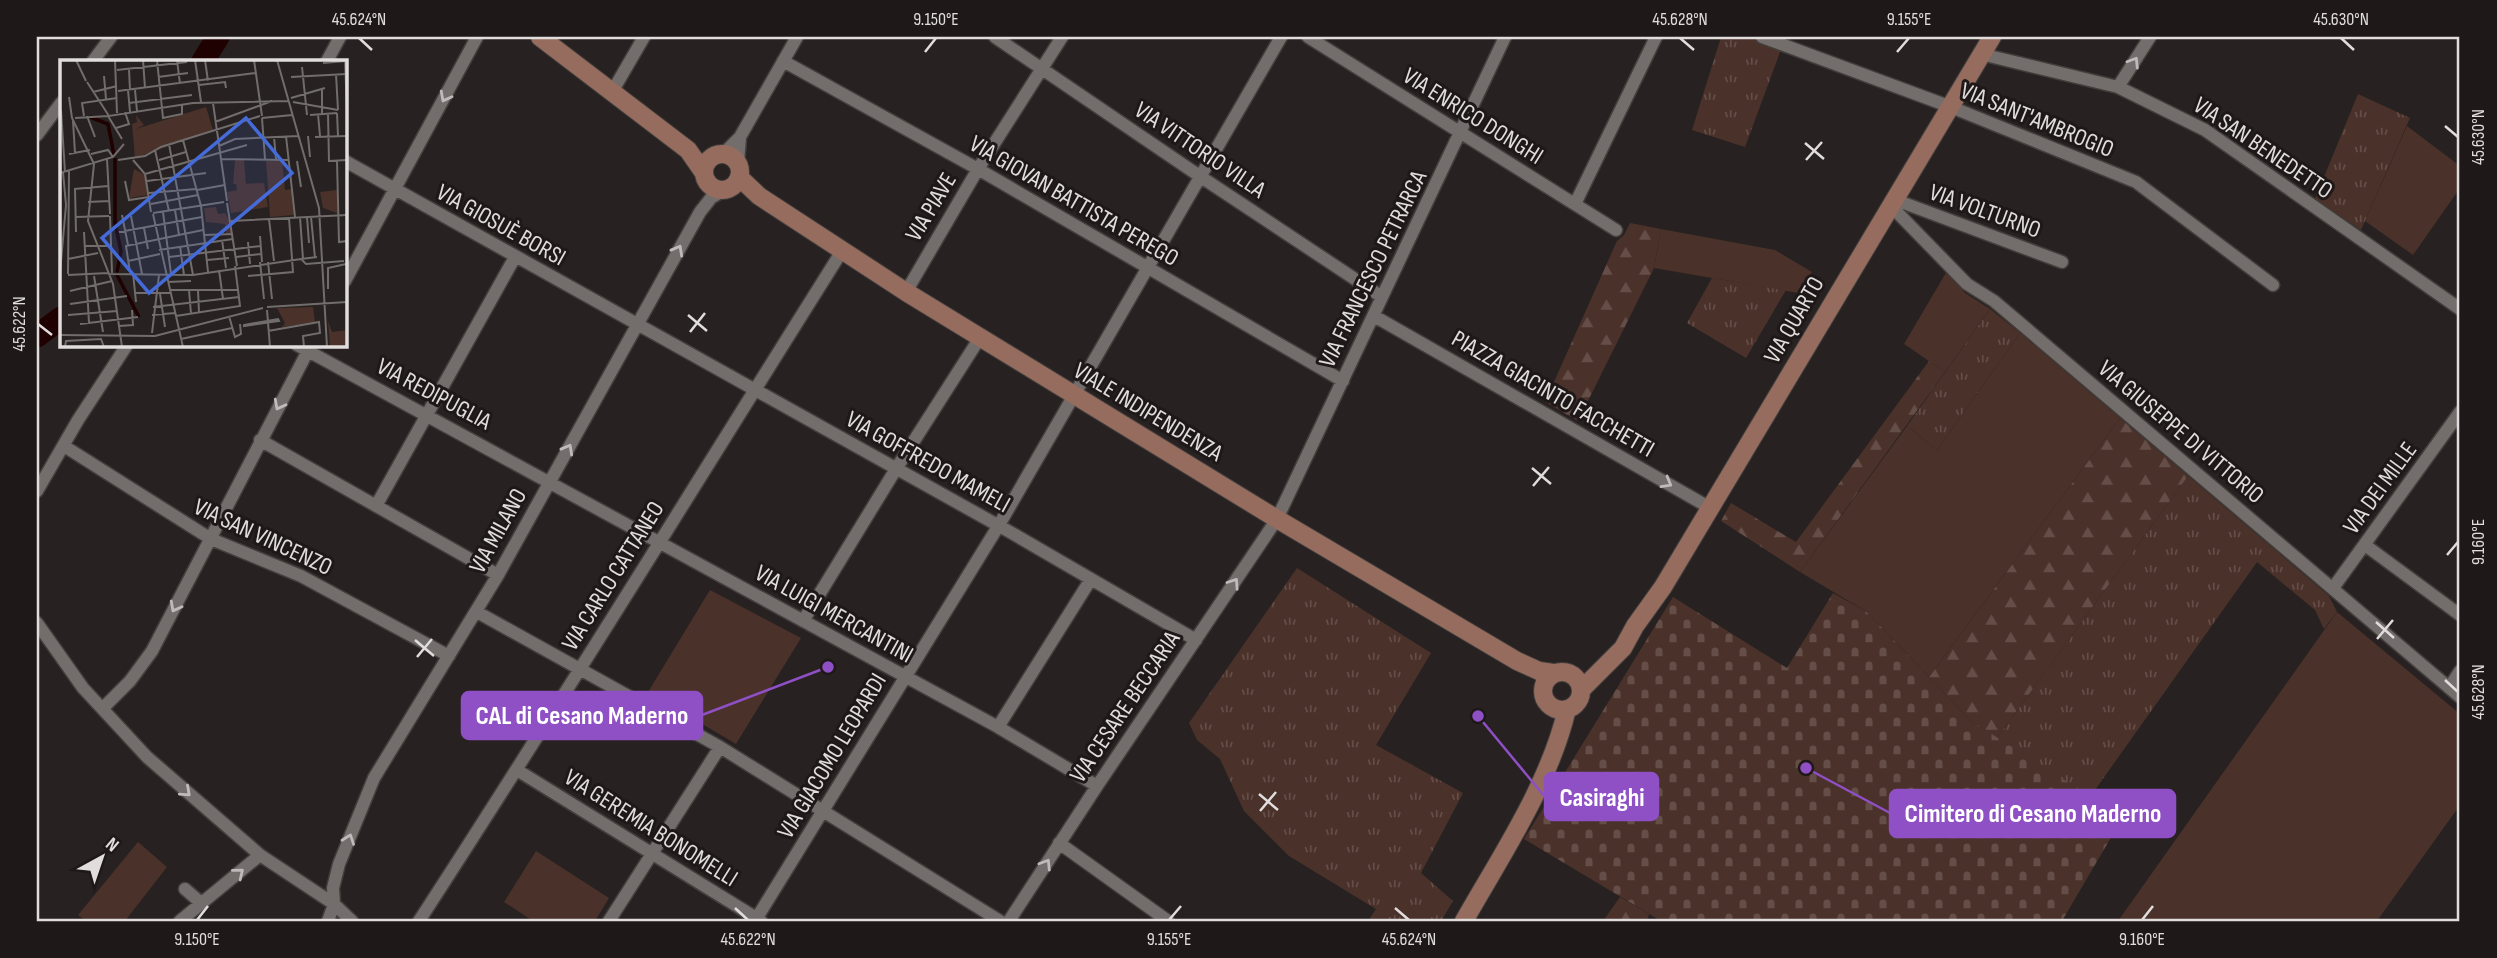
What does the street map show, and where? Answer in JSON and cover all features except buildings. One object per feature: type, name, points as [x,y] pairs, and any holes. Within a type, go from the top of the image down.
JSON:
[{"type":"street","points":[[94,60],[111,37]]},
{"type":"street","points":[[328,60],[340,37]]},
{"type":"street","points":[[346,279],[477,37]]},
{"type":"street","points":[[540,37],[688,150],[724,172],[740,137],[797,37]]},
{"type":"street","points":[[612,92],[645,37]]},
{"type":"street","name":"VIA VITTORIO VILLA","points":[[995,37],[1382,297]]},
{"type":"street","name":"VIA PIAVE","points":[[905,292],[978,169],[1062,37]]},
{"type":"street","name":"VIA GIACOMO LEOPARDI","points":[[758,920],[904,676],[999,526],[1281,37]]},
{"type":"street","name":"VIA ENRICO DONGHI","points":[[1308,37],[1616,230]]},
{"type":"street","name":"VIA FRANCESCO PETRARCA","points":[[1277,519],[1505,37]]},
{"type":"street","points":[[1575,204],[1657,37]]},
{"type":"street","name":"VIA SANT'AMBROGIO","points":[[1762,37],[1951,107],[2136,182],[2273,285]]},
{"type":"street","name":"VIA QUARTO","points":[[1464,921],[1544,776],[1561,734],[1567,709],[1578,702],[1581,690],[1623,648],[1635,626],[1664,587],[1891,202],[1992,37]]},
{"type":"street","points":[[2118,87],[2150,37]]},
{"type":"street","name":"VIA SAN BENEDETTO","points":[[1982,54],[2118,87],[2205,130],[2460,309]]},
{"type":"street","name":"VIA GIOVAN BATTISTA PEREGO","points":[[783,61],[978,169],[1343,381]]},
{"type":"street","points":[[37,135],[60,104]]},
{"type":"street","name":"VIA GIOSUÈ BORSI","points":[[346,162],[638,323]]},
{"type":"street","name":"VIALE INDIPENDENZA","points":[[724,172],[905,292],[1277,519],[1517,661],[1539,671],[1554,685],[1554,708],[1567,709]]},
{"type":"street","name":"VIA MILANO","points":[[328,921],[334,904],[333,887],[336,876],[369,787],[477,612],[702,209],[715,195],[724,172]]},
{"type":"street","name":"VIA VOLTURNO","points":[[1891,202],[2062,262]]},
{"type":"street","name":"VIA GIUSEPPE DI VITTORIO","points":[[1891,202],[1967,284],[1993,301],[2460,697]]},
{"type":"street","name":"VIA CARLO CATTANEO","points":[[419,921],[517,770],[842,251]]},
{"type":"street","points":[[376,506],[425,413],[515,257]]},
{"type":"street","name":"PIAZZA GIACINTO FACCHETTI","points":[[1374,316],[1712,509]]},
{"type":"street","name":"VIA GOFFREDO MAMELI","points":[[638,323],[1196,640]]},
{"type":"street","points":[[803,621],[981,336]]},
{"type":"street","points":[[37,491],[126,346]]},
{"type":"street","points":[[103,708],[130,681],[150,655],[211,539],[305,347]]},
{"type":"street","name":"VIA REDIPUGLIA","points":[[305,347],[550,481]]},
{"type":"street","name":"VIA DEI MILLE","points":[[2333,588],[2460,412]]},
{"type":"street","points":[[260,440],[498,575]]},
{"type":"street","name":"VIA SAN VINCENZO","points":[[64,446],[211,539],[301,576],[449,656]]},
{"type":"street","name":"VIA LUIGI MERCANTINI","points":[[550,481],[998,727],[1097,786]]},
{"type":"street","name":"VIA CESARE BECCARIA","points":[[1009,921],[1059,842],[1277,519]]},
{"type":"street","points":[[2365,545],[2460,615]]},
{"type":"street","points":[[998,727],[1091,579]]},
{"type":"street","points":[[477,612],[720,747],[1000,921]]},
{"type":"street","points":[[37,623],[83,688],[156,765],[260,855],[334,904],[352,921]]},
{"type":"street","name":"VIA QUARTO","points":[[1554,685],[1598,663],[1635,626]]},
{"type":"street","points":[[2449,688],[2460,671]]},
{"type":"street","points":[[1555,747],[1554,685],[1577,678],[1581,690]]},
{"type":"street","points":[[609,921],[720,747]]},
{"type":"street","name":"VIA GEREMIA BONOMELLI","points":[[517,770],[758,920]]},
{"type":"street","points":[[1059,842],[1168,921]]},
{"type":"street","points":[[180,921],[260,855]]},
{"type":"street","points":[[186,888],[201,902]]},
{"type":"green space","points":[[1721,37],[1777,37],[1783,44],[1745,147],[1692,130]]},
{"type":"green space","points":[[2358,94],[2410,118],[2361,230],[2315,199]]},
{"type":"green space","points":[[2407,126],[2460,166],[2460,188],[2413,255],[2365,221]]},
{"type":"green space","points":[[1630,223],[1661,229],[1654,268],[1578,421],[1545,402],[1617,241],[1624,235]]},
{"type":"green space","points":[[1661,229],[1775,250],[1812,272],[1799,293],[1654,268]]},
{"type":"green space","points":[[1947,271],[1965,293],[1990,309],[1945,372],[1904,344]]},
{"type":"green space","points":[[1712,278],[1786,290],[1746,358],[1687,323]]},
{"type":"green space","points":[[1990,309],[2020,333],[1937,450],[1907,426]]},
{"type":"green space","points":[[2020,333],[2120,418],[1929,677],[1867,612],[1800,572],[1907,426],[1937,450]]},
{"type":"green space","points":[[1929,361],[1945,372],[1800,572],[1721,521],[1731,503],[1796,542]]},
{"type":"green space","points":[[2120,418],[2188,476],[1997,738],[1971,721],[1929,677]]},
{"type":"green space","points":[[2188,476],[2329,596],[2337,612],[2324,629],[2315,610],[2257,562],[2090,797],[1997,738]]},
{"type":"green space","points":[[1297,568],[1431,653],[1376,745],[1463,793],[1421,873],[1453,901],[1441,921],[1368,921],[1376,909],[1289,856],[1244,811],[1220,759],[1197,740],[1189,723]]},
{"type":"green space","points":[[710,590],[801,638],[736,744],[648,692]]},
{"type":"green space","points":[[1833,593],[1867,612],[1971,721],[2123,817],[2062,921],[1661,921],[1524,839],[1673,597],[1787,668]]},
{"type":"green space","points":[[2337,612],[2460,714],[2460,805],[2377,921],[2118,921]]},
{"type":"green space","points":[[138,842],[167,867],[125,921],[86,921],[78,915]]},
{"type":"green space","points":[[536,851],[609,898],[595,921],[533,921],[504,902]]},
{"type":"green space","points":[[1620,897],[1649,914],[1647,921],[1603,921]]},
{"type":"waterway","points":[[204,60],[218,37]]},
{"type":"waterway","points":[[37,336],[60,319]]},
{"type":"place","name":"CAL di Cesano Maderno","points":[[828,667]]},
{"type":"place","name":"Casiraghi","points":[[1478,716]]},
{"type":"place","name":"Cimitero di Cesano Maderno","points":[[1806,768]]}]
